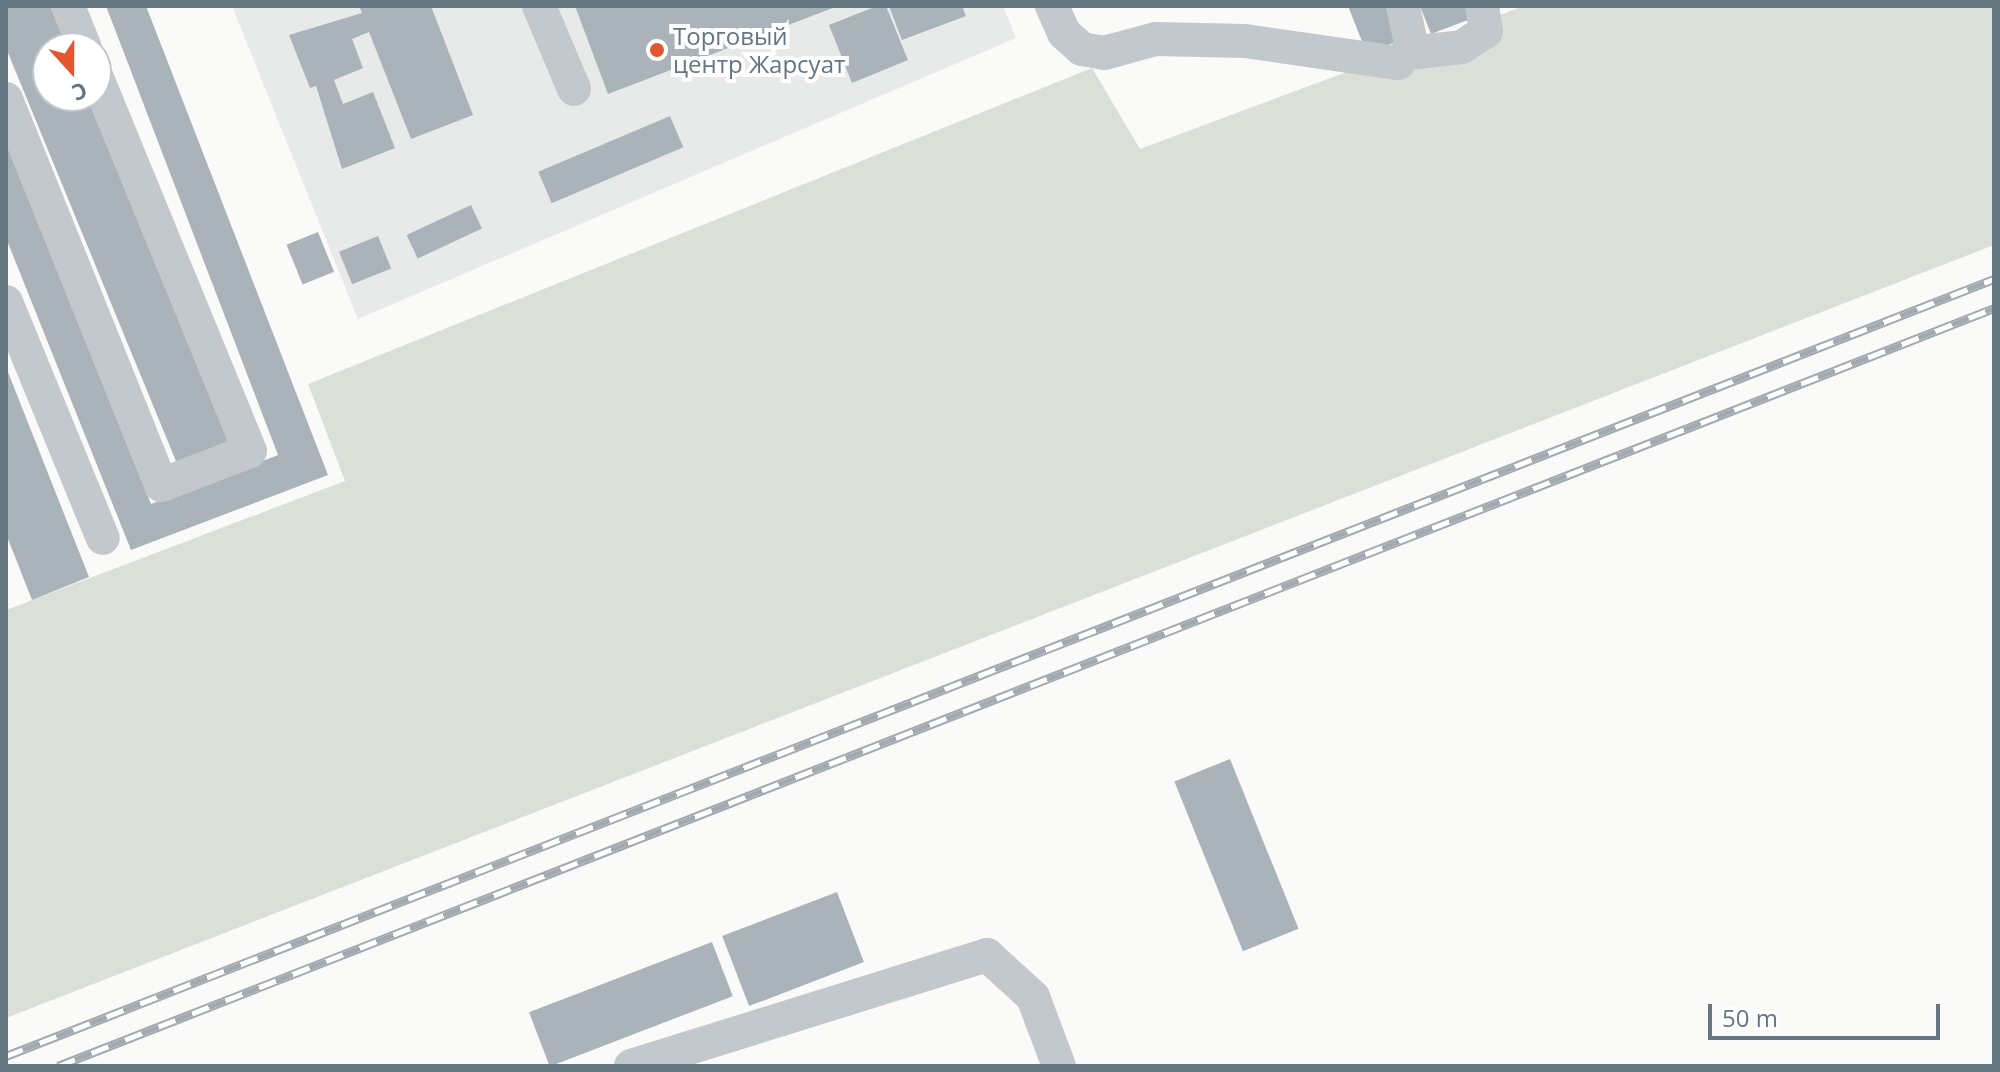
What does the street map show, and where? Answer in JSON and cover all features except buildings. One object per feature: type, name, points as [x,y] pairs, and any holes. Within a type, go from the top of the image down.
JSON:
[{"type":"street","points":[[68,6],[79,32]]},
{"type":"street","points":[[539,6],[574,89]]},
{"type":"street","points":[[1052,6],[1064,33],[1082,49],[1104,53],[1156,39],[1245,41],[1398,63],[1408,53],[1412,30],[1403,6]]},
{"type":"street","points":[[1408,53],[1462,47],[1486,31],[1482,6]]},
{"type":"street","points":[[6,99],[161,485],[250,451],[111,112]]},
{"type":"street","points":[[6,302],[103,538]]},
{"type":"street","points":[[631,1066],[987,955],[1033,997],[1059,1066]]},
{"type":"shaded area","points":[[232,6],[1003,6],[1016,38],[358,319]]},
{"type":"shaded area","points":[[1524,6],[1994,6],[1994,245],[6,1018],[6,610],[345,481],[308,384],[1092,68],[1140,149]]},
{"type":"railway","points":[[6,1056],[1994,279]]},
{"type":"railway","points":[[58,1066],[1994,308]]},
{"type":"place","name":"Торговый центр Жарсуат","points":[[657,50]]}]
